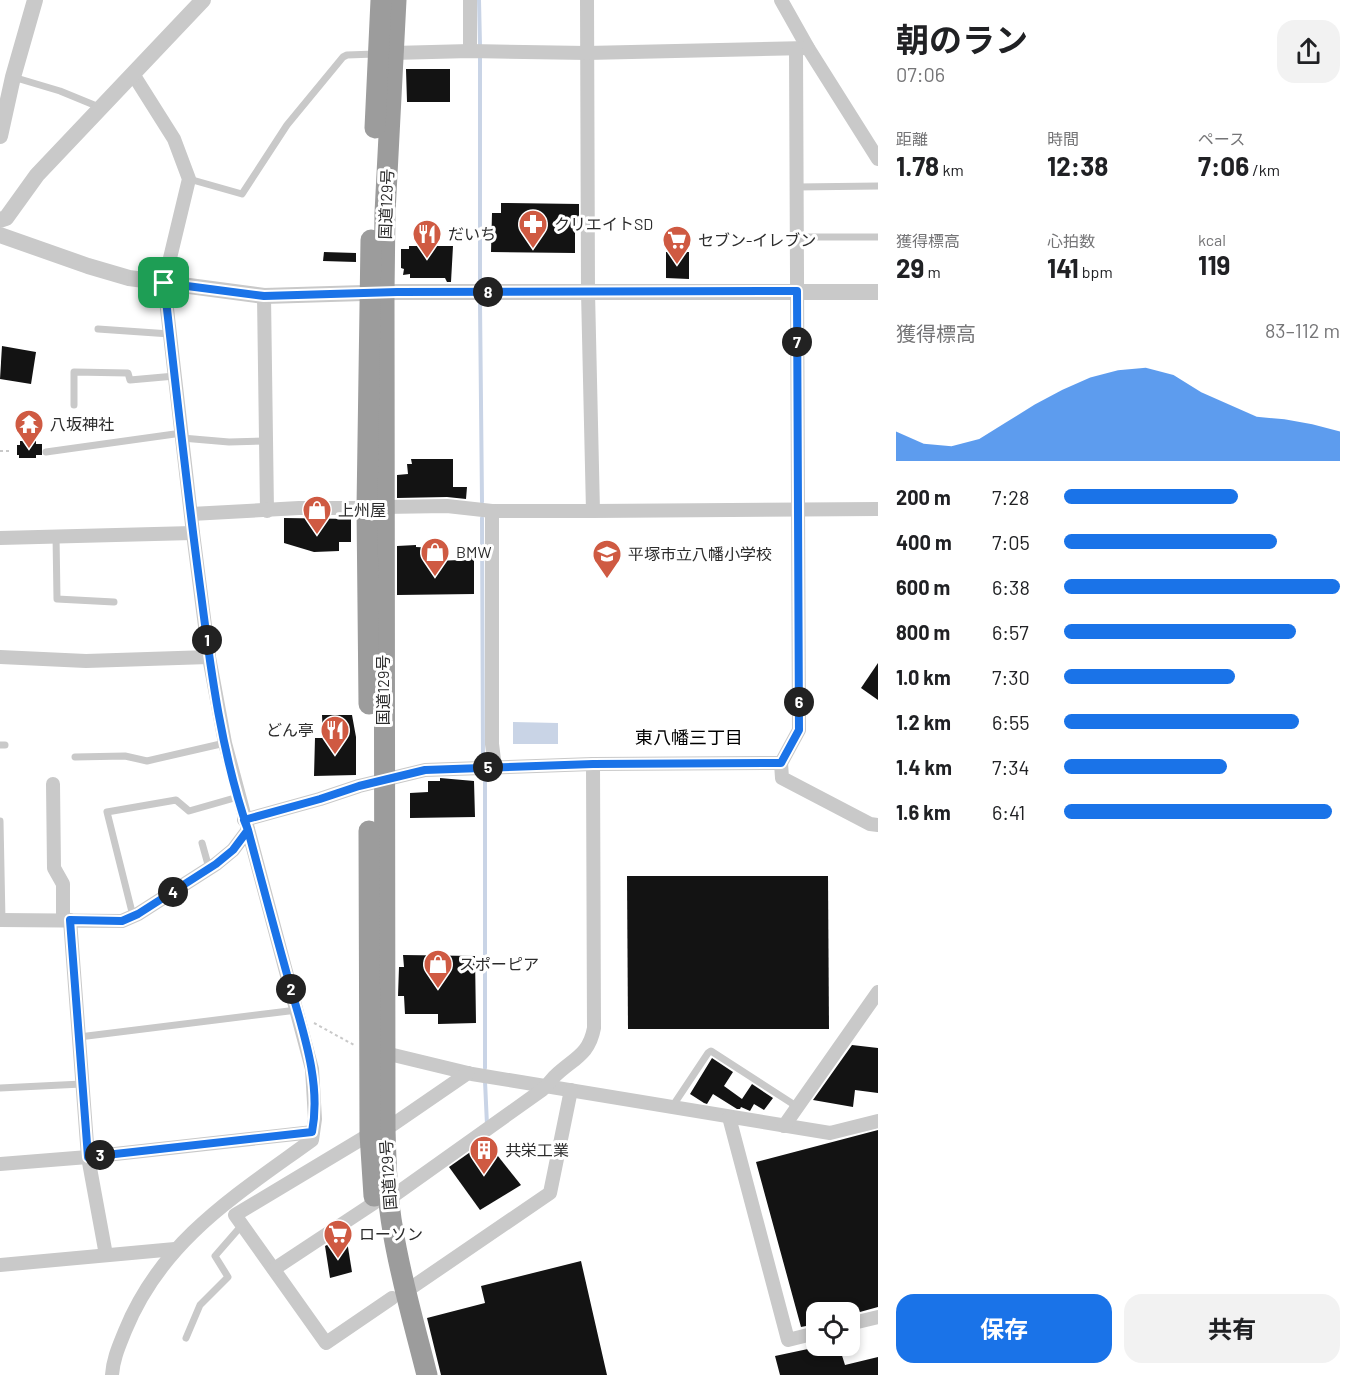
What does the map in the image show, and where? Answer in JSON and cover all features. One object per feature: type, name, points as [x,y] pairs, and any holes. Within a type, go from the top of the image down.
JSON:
[{"type":"highway","name":"国道129号","points":[[381,0],[385,54],[376,293],[375,507],[377,1132],[381,1201],[412,1375]]},
{"type":"highway","name":"国道129号","points":[[385,54],[396,0]]},
{"type":"highway","name":"国道129号","points":[[376,781],[385,1053],[377,1132]]},
{"type":"highway","name":"国道129号","points":[[399,1295],[427,1375]]},
{"type":"street","points":[[0,136],[13,77],[35,0]]},
{"type":"street","points":[[0,220],[6,218],[37,176],[203,0]]},
{"type":"street","points":[[470,0],[470,51]]},
{"type":"street","points":[[587,0],[588,292],[593,511]]},
{"type":"street","points":[[781,0],[802,49],[878,159]]},
{"type":"street","points":[[385,54],[470,51],[587,53],[802,49]]},
{"type":"street","points":[[802,49],[797,187],[799,730],[781,763],[782,777],[870,824],[878,825]]},
{"type":"street","points":[[112,1375],[112,1363],[134,1309],[175,1249],[203,1220],[312,1140],[315,1119],[312,1069],[238,797],[209,657],[164,283],[189,179],[174,139],[133,74]]},
{"type":"street","points":[[0,235],[129,278],[264,296],[376,293],[878,292]]},
{"type":"street","points":[[264,296],[267,511]]},
{"type":"street","points":[[191,514],[267,511],[299,507],[447,506],[492,510],[593,511],[878,509]]},
{"type":"street","points":[[492,510],[492,744],[495,767]]},
{"type":"street","points":[[0,538],[193,533]]},
{"type":"street","points":[[0,657],[86,662],[209,657]]},
{"type":"street","points":[[1,920],[122,921],[209,868],[233,850],[246,825],[376,781],[425,770],[593,764],[781,763]]},
{"type":"street","points":[[274,1269],[381,1201],[548,1086],[554,1077],[584,1053],[592,1041],[594,1028],[593,764]]},
{"type":"street","points":[[53,784],[54,868],[63,884],[79,1036],[88,1157],[106,1255]]},
{"type":"street","points":[[784,1126],[878,992]]},
{"type":"street","points":[[385,1053],[468,1073],[830,1134],[878,1121]]},
{"type":"street","points":[[468,1073],[377,1132],[235,1215],[326,1343],[550,1192],[571,1090]]},
{"type":"street","points":[[729,1117],[788,1340],[806,1336]]},
{"type":"street","points":[[0,1164],[88,1157],[312,1132]]},
{"type":"street","points":[[0,1265],[175,1249]]},
{"type":"street","points":[[860,1321],[878,1317]]},
{"type":"lane","points":[[189,179],[242,194],[287,125],[343,57],[385,54]]},
{"type":"lane","points":[[13,77],[60,91],[100,108]]},
{"type":"lane","points":[[797,187],[878,186]]},
{"type":"lane","points":[[797,237],[878,237]]},
{"type":"lane","points":[[98,329],[170,334]]},
{"type":"lane","points":[[74,405],[74,372],[128,373],[130,381],[175,376]]},
{"type":"lane","points":[[46,452],[182,436],[229,441],[266,441]]},
{"type":"lane","points":[[56,536],[57,599],[114,602]]},
{"type":"lane","points":[[75,757],[125,756],[147,761],[225,743]]},
{"type":"lane","points":[[133,916],[107,812],[176,800],[189,811],[238,797]]},
{"type":"lane","points":[[0,821],[1,920]]},
{"type":"lane","points":[[202,843],[209,868]]},
{"type":"lane","points":[[79,1036],[297,1013]]},
{"type":"lane","points":[[672,1107],[711,1051],[793,1104],[793,1114]]},
{"type":"lane","points":[[0,1088],[82,1084]]},
{"type":"lane","points":[[186,1338],[200,1305],[228,1277],[215,1256],[242,1225]]},
{"type":"path","points":[[0,451],[11,451]]},
{"type":"path","points":[[297,1013],[360,1048]]},
{"type":"water","points":[[513,722],[558,723],[558,744],[513,744]]},
{"type":"building","points":[[406,69],[450,69],[450,102],[407,102]]},
{"type":"building","points":[[501,203],[579,204],[579,224],[575,224],[575,253],[491,252],[492,213],[501,213]]},
{"type":"building","name":"だいち","points":[[409,246],[453,246],[451,282],[447,282],[445,278],[410,278],[410,274],[403,275],[401,249],[409,249]]},
{"type":"building","points":[[324,252],[356,253],[356,262],[323,261]]},
{"type":"building","name":"セブン-イレブン","points":[[666,252],[689,252],[689,279],[666,278]]},
{"type":"building","points":[[2,346],[36,352],[31,384],[0,379]]},
{"type":"building","name":"八坂神社","points":[[20,441],[36,441],[36,444],[42,444],[42,455],[36,455],[36,458],[19,458],[17,445],[20,445]]},
{"type":"building","points":[[411,459],[453,459],[453,487],[467,487],[466,499],[397,498],[397,475],[408,474],[407,464],[412,464]]},
{"type":"building","name":"上州屋","points":[[284,518],[351,519],[351,542],[339,542],[339,551],[314,552],[284,543]]},
{"type":"building","name":"BMW","points":[[416,545],[416,547],[436,548],[436,561],[460,560],[460,551],[474,551],[474,594],[397,595],[397,546]]},
{"type":"building","points":[[878,663],[878,700],[861,688]]},
{"type":"building","name":"どん亭","points":[[322,715],[352,715],[356,737],[356,775],[314,776],[315,738],[323,738]]},
{"type":"building","points":[[440,778],[474,781],[475,817],[410,818],[410,793],[428,792],[428,781],[440,781]]},
{"type":"building","points":[[627,876],[828,876],[829,1029],[628,1029]]},
{"type":"building","name":"スポーピア","points":[[403,955],[475,956],[476,1023],[438,1024],[438,1014],[405,1014],[404,996],[398,996],[399,967],[404,967]]},
{"type":"building","points":[[852,1045],[878,1048],[878,1093],[855,1090],[853,1107],[813,1100]]},
{"type":"building","points":[[712,1058],[733,1072],[724,1086],[742,1099],[752,1084],[773,1098],[764,1110],[754,1104],[750,1111],[741,1107],[737,1109],[713,1094],[707,1104],[690,1094]]},
{"type":"building","points":[[878,1130],[878,1307],[860,1312],[860,1302],[806,1302],[806,1326],[801,1327],[756,1162]]},
{"type":"building","name":"共栄工業","points":[[486,1141],[521,1185],[480,1210],[449,1167]]},
{"type":"building","name":"ローソン","points":[[347,1241],[352,1272],[330,1278],[325,1246]]},
{"type":"building","points":[[581,1261],[607,1375],[441,1375],[427,1318],[485,1303],[481,1286]]},
{"type":"building","points":[[806,1349],[806,1356],[842,1356],[845,1365],[878,1357],[878,1375],[780,1375],[775,1356]]},
{"type":"waterway","points":[[479,0],[480,45]]},
{"type":"waterway","points":[[480,58],[480,280]]},
{"type":"waterway","points":[[480,304],[482,502]]},
{"type":"waterway","points":[[482,518],[483,760]]},
{"type":"waterway","points":[[485,773],[485,1068]]},
{"type":"waterway","points":[[485,1081],[487,1125]]},
{"type":"place","name":"クリエイトSD","points":[[533,250]]},
{"type":"place","name":"だいち","points":[[427,260]]},
{"type":"place","name":"セブン-イレブン","points":[[677,266]]},
{"type":"place","name":"八坂神社","points":[[29,450]]},
{"type":"place","name":"上州屋","points":[[317,536]]},
{"type":"place","name":"BMW","points":[[435,578]]},
{"type":"place","name":"平塚市立八幡小学校","points":[[607,580]]},
{"type":"place","name":"どん亭","points":[[335,756]]},
{"type":"place","name":"スポーピア","points":[[438,990]]},
{"type":"place","name":"共栄工業","points":[[484,1176]]},
{"type":"place","name":"ローソン","points":[[338,1260]]},
{"type":"district","name":"東八幡三丁目","points":[[689,738]]},
{"type":"route","points":[[164,283],[209,657],[238,797],[244,820],[248,830],[297,1010],[312,1069],[315,1119],[312,1132],[88,1157],[70,920],[122,921],[138,914],[216,864],[233,850],[248,830],[244,820],[369,783],[425,770],[593,764],[781,763],[799,730],[797,291],[397,292],[264,296],[164,283]]}]
